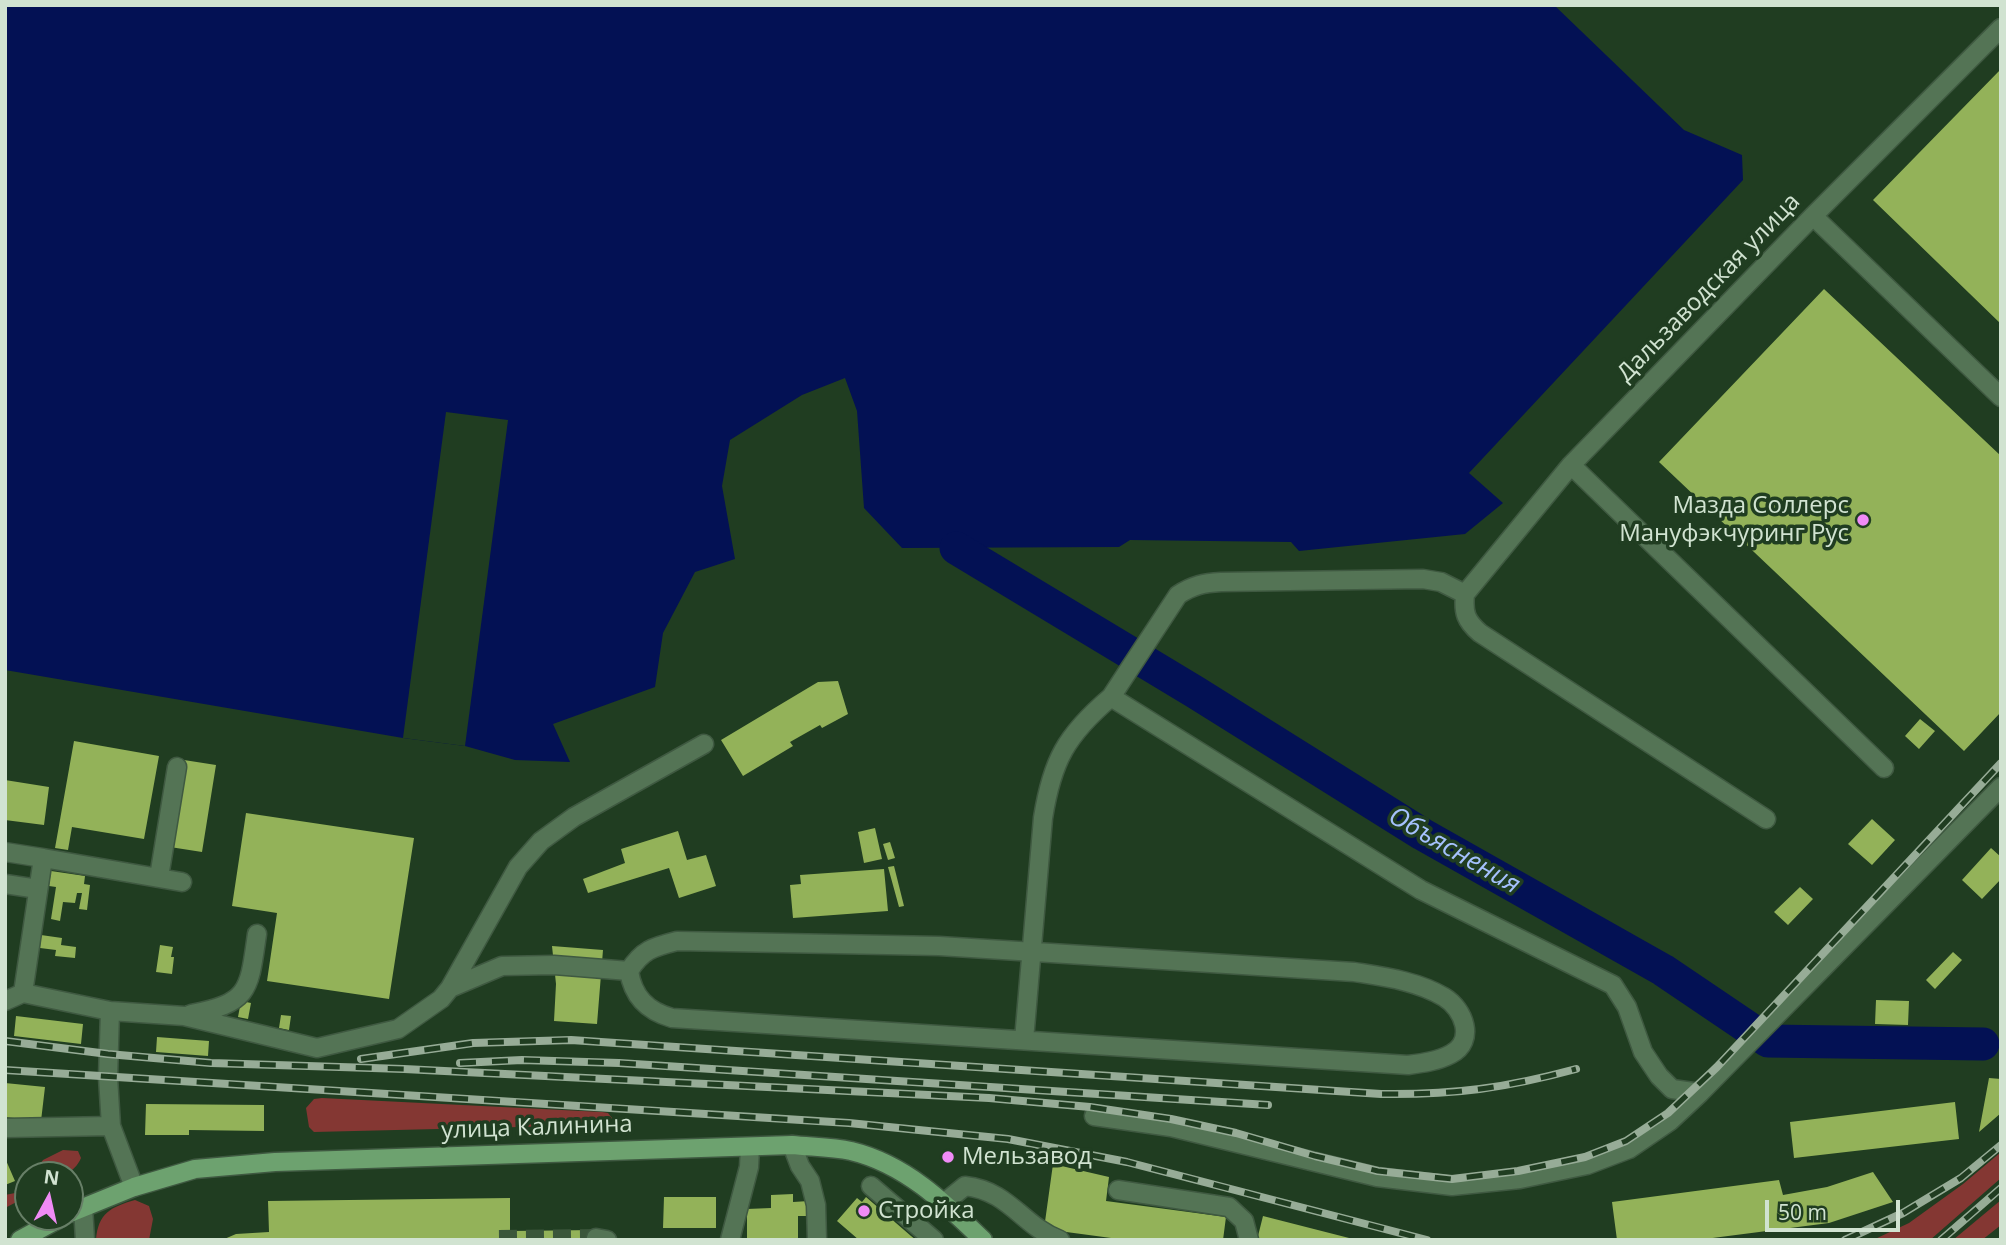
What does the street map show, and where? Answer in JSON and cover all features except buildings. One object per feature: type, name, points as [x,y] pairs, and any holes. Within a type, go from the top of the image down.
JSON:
[{"type":"main road","name":"улица Калинина","points":[[84,1207],[134,1187],[195,1169],[275,1162],[792,1145],[847,1151],[888,1163],[920,1183],[983,1240]]},
{"type":"main road","points":[[20,1240],[36,1231]]},
{"type":"street","name":"Дальзаводская улица","points":[[1465,594],[1571,465],[1813,216],[2001,29]]},
{"type":"street","points":[[1813,216],[2001,397]]},
{"type":"street","points":[[1571,465],[1884,768]]},
{"type":"street","points":[[1024,1040],[1048,782],[1061,750],[1111,697],[1178,595],[1190,587],[1205,583],[1423,579],[1441,582],[1465,594],[1463,610],[1468,622],[1480,633],[1766,819]]},
{"type":"street","points":[[1111,697],[1421,890],[1613,985],[1627,1007],[1643,1052],[1659,1076],[1672,1089],[1700,1093]]},
{"type":"street","points":[[5,1001],[23,993],[110,1011],[184,1016],[317,1048],[398,1029],[441,999],[450,988],[518,867],[541,841],[574,817],[704,744]]},
{"type":"street","points":[[159,877],[177,767]]},
{"type":"street","points":[[1094,1116],[1171,1127],[1377,1177],[1452,1186],[1533,1176],[1587,1165],[1629,1149],[1670,1121],[1722,1072],[2001,786]]},
{"type":"street","points":[[5,852],[182,881]]},
{"type":"street","points":[[23,993],[43,858]]},
{"type":"street","points":[[5,884],[38,889]]},
{"type":"street","points":[[184,1016],[220,1009],[242,995],[252,975],[257,934]]},
{"type":"street","points":[[677,941],[939,946],[1354,972],[1420,986],[1447,998],[1465,1018],[1466,1036],[1455,1053],[1437,1060],[1408,1065],[672,1018],[657,1014],[639,999],[632,987],[629,971],[638,956],[656,946],[677,941]]},
{"type":"street","points":[[450,988],[485,972],[516,964],[629,971]]},
{"type":"street","points":[[110,1011],[108,1077],[111,1126],[134,1187]]},
{"type":"street","points":[[5,1128],[111,1126]]},
{"type":"street","points":[[792,1145],[800,1166],[810,1181],[816,1205],[817,1240]]},
{"type":"street","points":[[730,1240],[748,1167],[750,1147]]},
{"type":"street","points":[[871,1186],[934,1240]]},
{"type":"street","points":[[944,1203],[965,1186],[982,1188],[1002,1198],[1039,1229],[1060,1240]]},
{"type":"street","points":[[1118,1190],[1228,1207],[1244,1221],[1248,1240]]},
{"type":"shaded area","points":[[5,5],[1554,5],[1684,130],[1742,155],[1743,180],[1469,473],[1503,503],[1465,534],[1299,551],[1291,542],[1130,540],[1119,547],[902,548],[864,508],[857,411],[845,378],[802,395],[730,440],[722,486],[735,559],[695,572],[663,633],[655,687],[553,724],[570,762],[515,760],[465,746],[403,738],[5,670]]},
{"type":"shaded area","points":[[314,1099],[602,1112],[608,1113],[612,1118],[602,1125],[314,1132],[309,1127],[306,1108]]},
{"type":"shaded area","points":[[63,1150],[78,1151],[81,1158],[79,1161],[43,1160]]},
{"type":"shaded area","points":[[2001,1152],[2001,1178],[1930,1240],[1873,1240],[1909,1223],[1963,1184]]},
{"type":"shaded area","points":[[14,1193],[14,1203],[5,1208],[5,1195]]},
{"type":"shaded area","points":[[135,1200],[149,1206],[153,1219],[149,1240],[96,1240],[100,1223],[107,1212]]},
{"type":"shaded area","points":[[2001,1200],[2001,1225],[1982,1240],[1953,1240]]},
{"type":"pier","points":[[446,412],[508,420],[465,746],[403,738]]},
{"type":"waterway","name":"Объяснения","points":[[956,548],[1195,692],[1422,834],[1663,970],[1768,1041],[1983,1044]]},
{"type":"tunnel","points":[[499,1239],[596,1238]]},
{"type":"railway","points":[[5,1041],[211,1063],[404,1069],[989,1098],[1090,1107],[1171,1119],[1236,1133],[1378,1171],[1452,1179],[1518,1171],[1585,1157],[1626,1141],[1668,1113],[1717,1067],[2001,763]]},
{"type":"railway","points":[[361,1059],[473,1043],[571,1040],[1381,1094],[1480,1089],[1576,1069]]},
{"type":"railway","points":[[460,1063],[522,1060],[619,1063],[1268,1105]]},
{"type":"railway","points":[[5,1070],[849,1123],[1008,1139],[1127,1162],[1427,1240]]},
{"type":"railway","points":[[1845,1240],[1903,1213],[1961,1178],[2001,1145]]},
{"type":"railway","points":[[1941,1240],[2001,1188]]},
{"type":"place","name":"Мазда Соллерс Мануфэкчуринг Рус","points":[[1863,520]]},
{"type":"place","name":"Мельзавод","points":[[948,1157]]},
{"type":"place","name":"Стройка","points":[[864,1211]]}]
